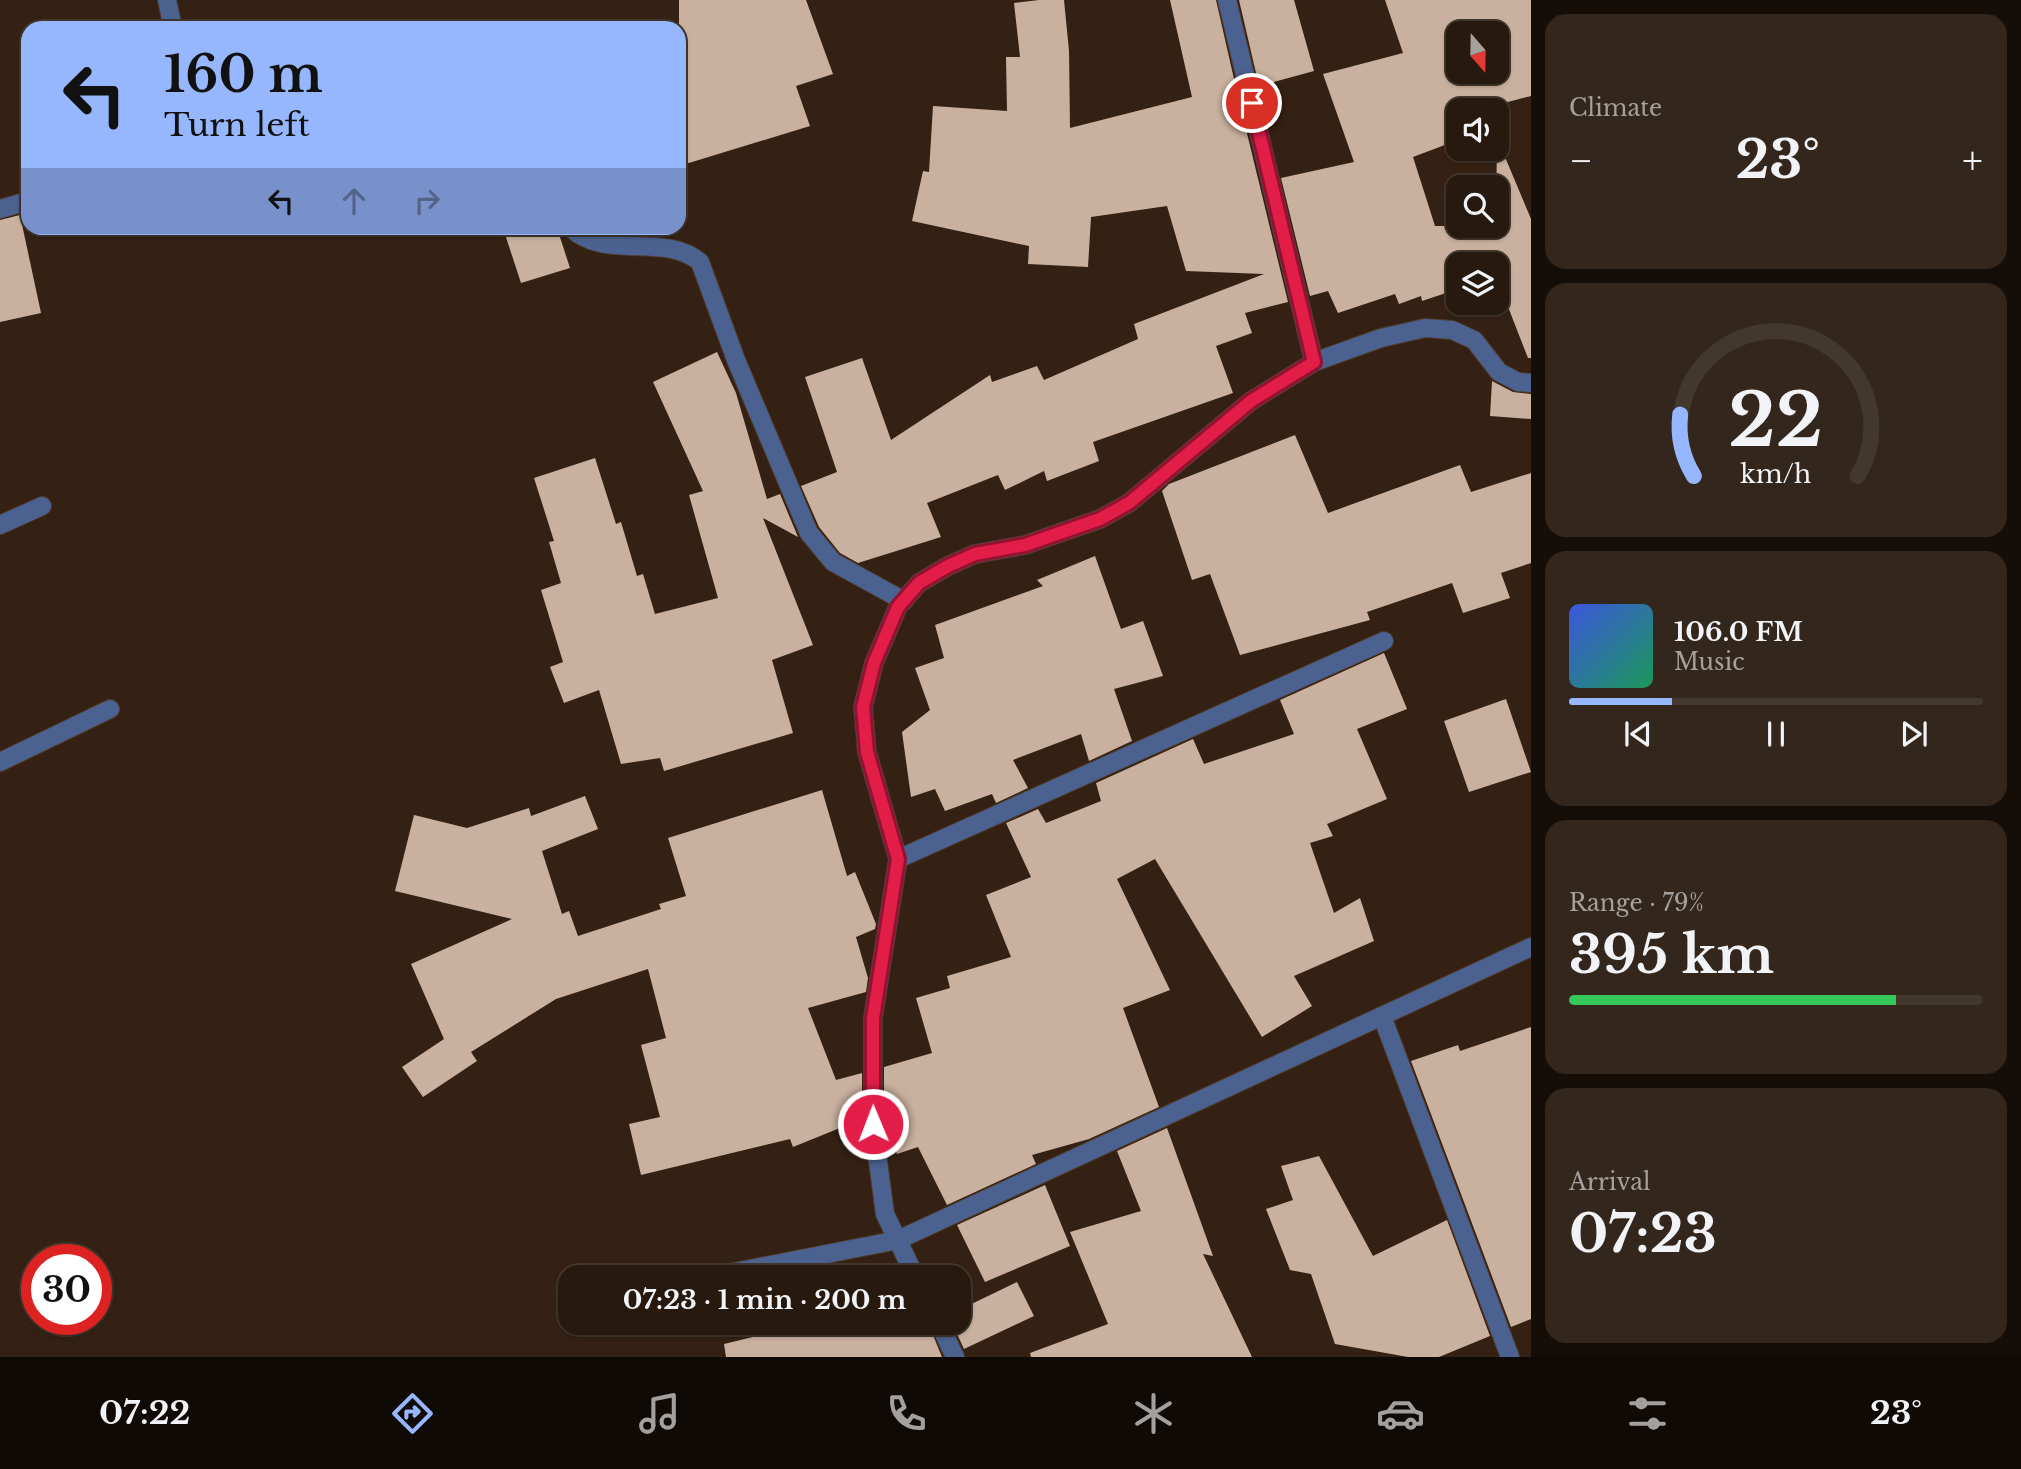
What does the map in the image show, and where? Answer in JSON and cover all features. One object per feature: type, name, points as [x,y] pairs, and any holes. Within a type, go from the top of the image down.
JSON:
[{"type":"street","points":[[167,0],[172,21]]},
{"type":"street","points":[[1227,0],[1314,362]]},
{"type":"street","points":[[0,209],[21,203]]},
{"type":"street","points":[[579,235],[600,243],[675,251],[691,255],[700,262],[736,360],[809,533],[833,562],[904,601]]},
{"type":"street","points":[[910,1265],[885,1213],[877,1149],[872,1043],[898,859],[867,752],[863,707],[874,663],[898,607],[919,583],[948,566],[975,554],[1025,545],[1088,524],[1129,503],[1251,401],[1314,362],[1381,338],[1425,328],[1452,330],[1474,341],[1499,372],[1518,382],[1531,383]]},
{"type":"street","points":[[0,525],[42,506]]},
{"type":"street","points":[[898,859],[1384,641]]},
{"type":"street","points":[[0,762],[110,709]]},
{"type":"street","points":[[770,1265],[898,1240],[1531,947]]},
{"type":"street","points":[[1382,1016],[1510,1357]]},
{"type":"street","points":[[945,1335],[955,1357]]},
{"type":"building","points":[[679,0],[806,0],[833,74],[796,86],[810,126],[686,164],[686,21],[679,21]]},
{"type":"building","points":[[1064,0],[1069,51],[1070,128],[1192,97],[1170,0],[1216,0],[1237,92],[1234,93],[1244,121],[1288,302],[1245,313],[1252,333],[1216,346],[1233,393],[1093,442],[1099,461],[1047,481],[1044,471],[1005,490],[998,475],[927,503],[941,537],[858,563],[840,553],[819,527],[801,486],[837,472],[805,377],[862,358],[891,440],[990,375],[992,382],[1037,366],[1044,380],[1138,339],[1134,324],[1264,274],[1186,271],[1167,206],[1091,217],[1088,267],[1028,264],[1029,246],[912,221],[923,171],[929,172],[933,106],[1007,111],[1006,57],[1020,57],[1014,3]]},
{"type":"building","points":[[1239,0],[1294,0],[1314,71],[1259,86]]},
{"type":"building","points":[[1385,0],[1531,0],[1531,96],[1509,102],[1509,98],[1446,98],[1446,145],[1413,157],[1435,226],[1446,226],[1446,238],[1509,238],[1509,175],[1497,175],[1497,161],[1507,161],[1531,219],[1531,358],[1528,358],[1509,309],[1509,252],[1446,252],[1446,293],[1422,301],[1421,296],[1399,304],[1395,294],[1338,313],[1328,291],[1310,296],[1281,178],[1354,162],[1323,74],[1403,53]]},
{"type":"building","points":[[20,215],[21,235],[24,235],[41,313],[0,322],[0,220]]},
{"type":"building","points":[[505,235],[559,235],[570,268],[521,283]]},
{"type":"building","points":[[717,352],[736,393],[767,499],[780,494],[798,537],[763,518],[813,645],[772,660],[793,733],[664,771],[660,758],[621,764],[599,690],[564,703],[550,667],[563,662],[541,590],[561,583],[549,542],[554,541],[534,478],[595,458],[616,524],[621,522],[637,576],[643,574],[655,614],[718,598],[689,495],[703,491],[653,382]]},
{"type":"building","points":[[1492,381],[1513,392],[1531,394],[1531,419],[1490,416]]},
{"type":"building","points":[[1295,435],[1328,513],[1460,465],[1471,492],[1531,473],[1531,563],[1501,573],[1510,598],[1463,613],[1452,583],[1367,612],[1370,620],[1240,655],[1210,574],[1192,580],[1162,491],[1169,484]]},
{"type":"building","points":[[1095,556],[1121,629],[1143,621],[1163,676],[1114,689],[1132,741],[1089,761],[1081,734],[1013,760],[1028,788],[996,803],[992,794],[945,811],[935,789],[911,797],[902,732],[930,710],[915,668],[944,658],[935,625],[1043,586],[1037,580]]},
{"type":"building","points":[[1384,653],[1407,709],[1357,729],[1387,799],[1327,824],[1333,836],[1310,843],[1334,913],[1360,898],[1374,941],[1294,976],[1312,1006],[1262,1037],[1155,859],[1117,879],[1170,990],[1123,1008],[1159,1107],[1089,1139],[1032,1155],[1036,1164],[947,1205],[918,1147],[897,1154],[884,1121],[884,1067],[932,1053],[916,998],[950,988],[947,976],[1011,957],[986,895],[1031,877],[1006,823],[1038,809],[1046,823],[1101,801],[1096,783],[1193,739],[1204,764],[1294,734],[1280,700]]},
{"type":"building","points":[[1506,699],[1531,772],[1469,792],[1444,721]]},
{"type":"building","points":[[822,790],[847,876],[855,872],[876,924],[875,929],[856,937],[868,978],[866,992],[808,1008],[836,1080],[862,1073],[862,1119],[793,1147],[790,1139],[641,1175],[629,1124],[660,1117],[641,1045],[666,1038],[648,969],[556,999],[471,1052],[477,1061],[423,1097],[402,1067],[444,1039],[411,964],[512,919],[395,891],[414,815],[467,828],[529,808],[531,816],[585,796],[598,829],[542,851],[562,914],[569,911],[578,936],[661,909],[659,904],[686,896],[668,838]]},
{"type":"building","points":[[1531,1027],[1531,1319],[1511,1327],[1411,1061],[1458,1045],[1460,1051]]},
{"type":"building","points":[[1167,1128],[1213,1256],[1203,1254],[1252,1357],[1031,1357],[1030,1353],[1108,1324],[1070,1232],[1141,1211],[1117,1151]]},
{"type":"building","points":[[1319,1156],[1373,1256],[1447,1220],[1490,1336],[1439,1357],[1408,1357],[1335,1344],[1311,1274],[1290,1270],[1266,1209],[1293,1200],[1281,1166]]},
{"type":"building","points":[[1045,1185],[1070,1246],[985,1282],[957,1225]]},
{"type":"building","points":[[1017,1282],[1034,1316],[964,1349],[958,1335],[971,1335],[971,1304]]},
{"type":"building","points":[[761,1335],[933,1335],[942,1357],[726,1357],[724,1344]]},
{"type":"route","points":[[873,1124],[873,1018],[898,859],[867,752],[863,707],[874,663],[898,607],[919,583],[975,554],[1025,545],[1100,519],[1129,503],[1251,401],[1314,362],[1252,103]]}]
